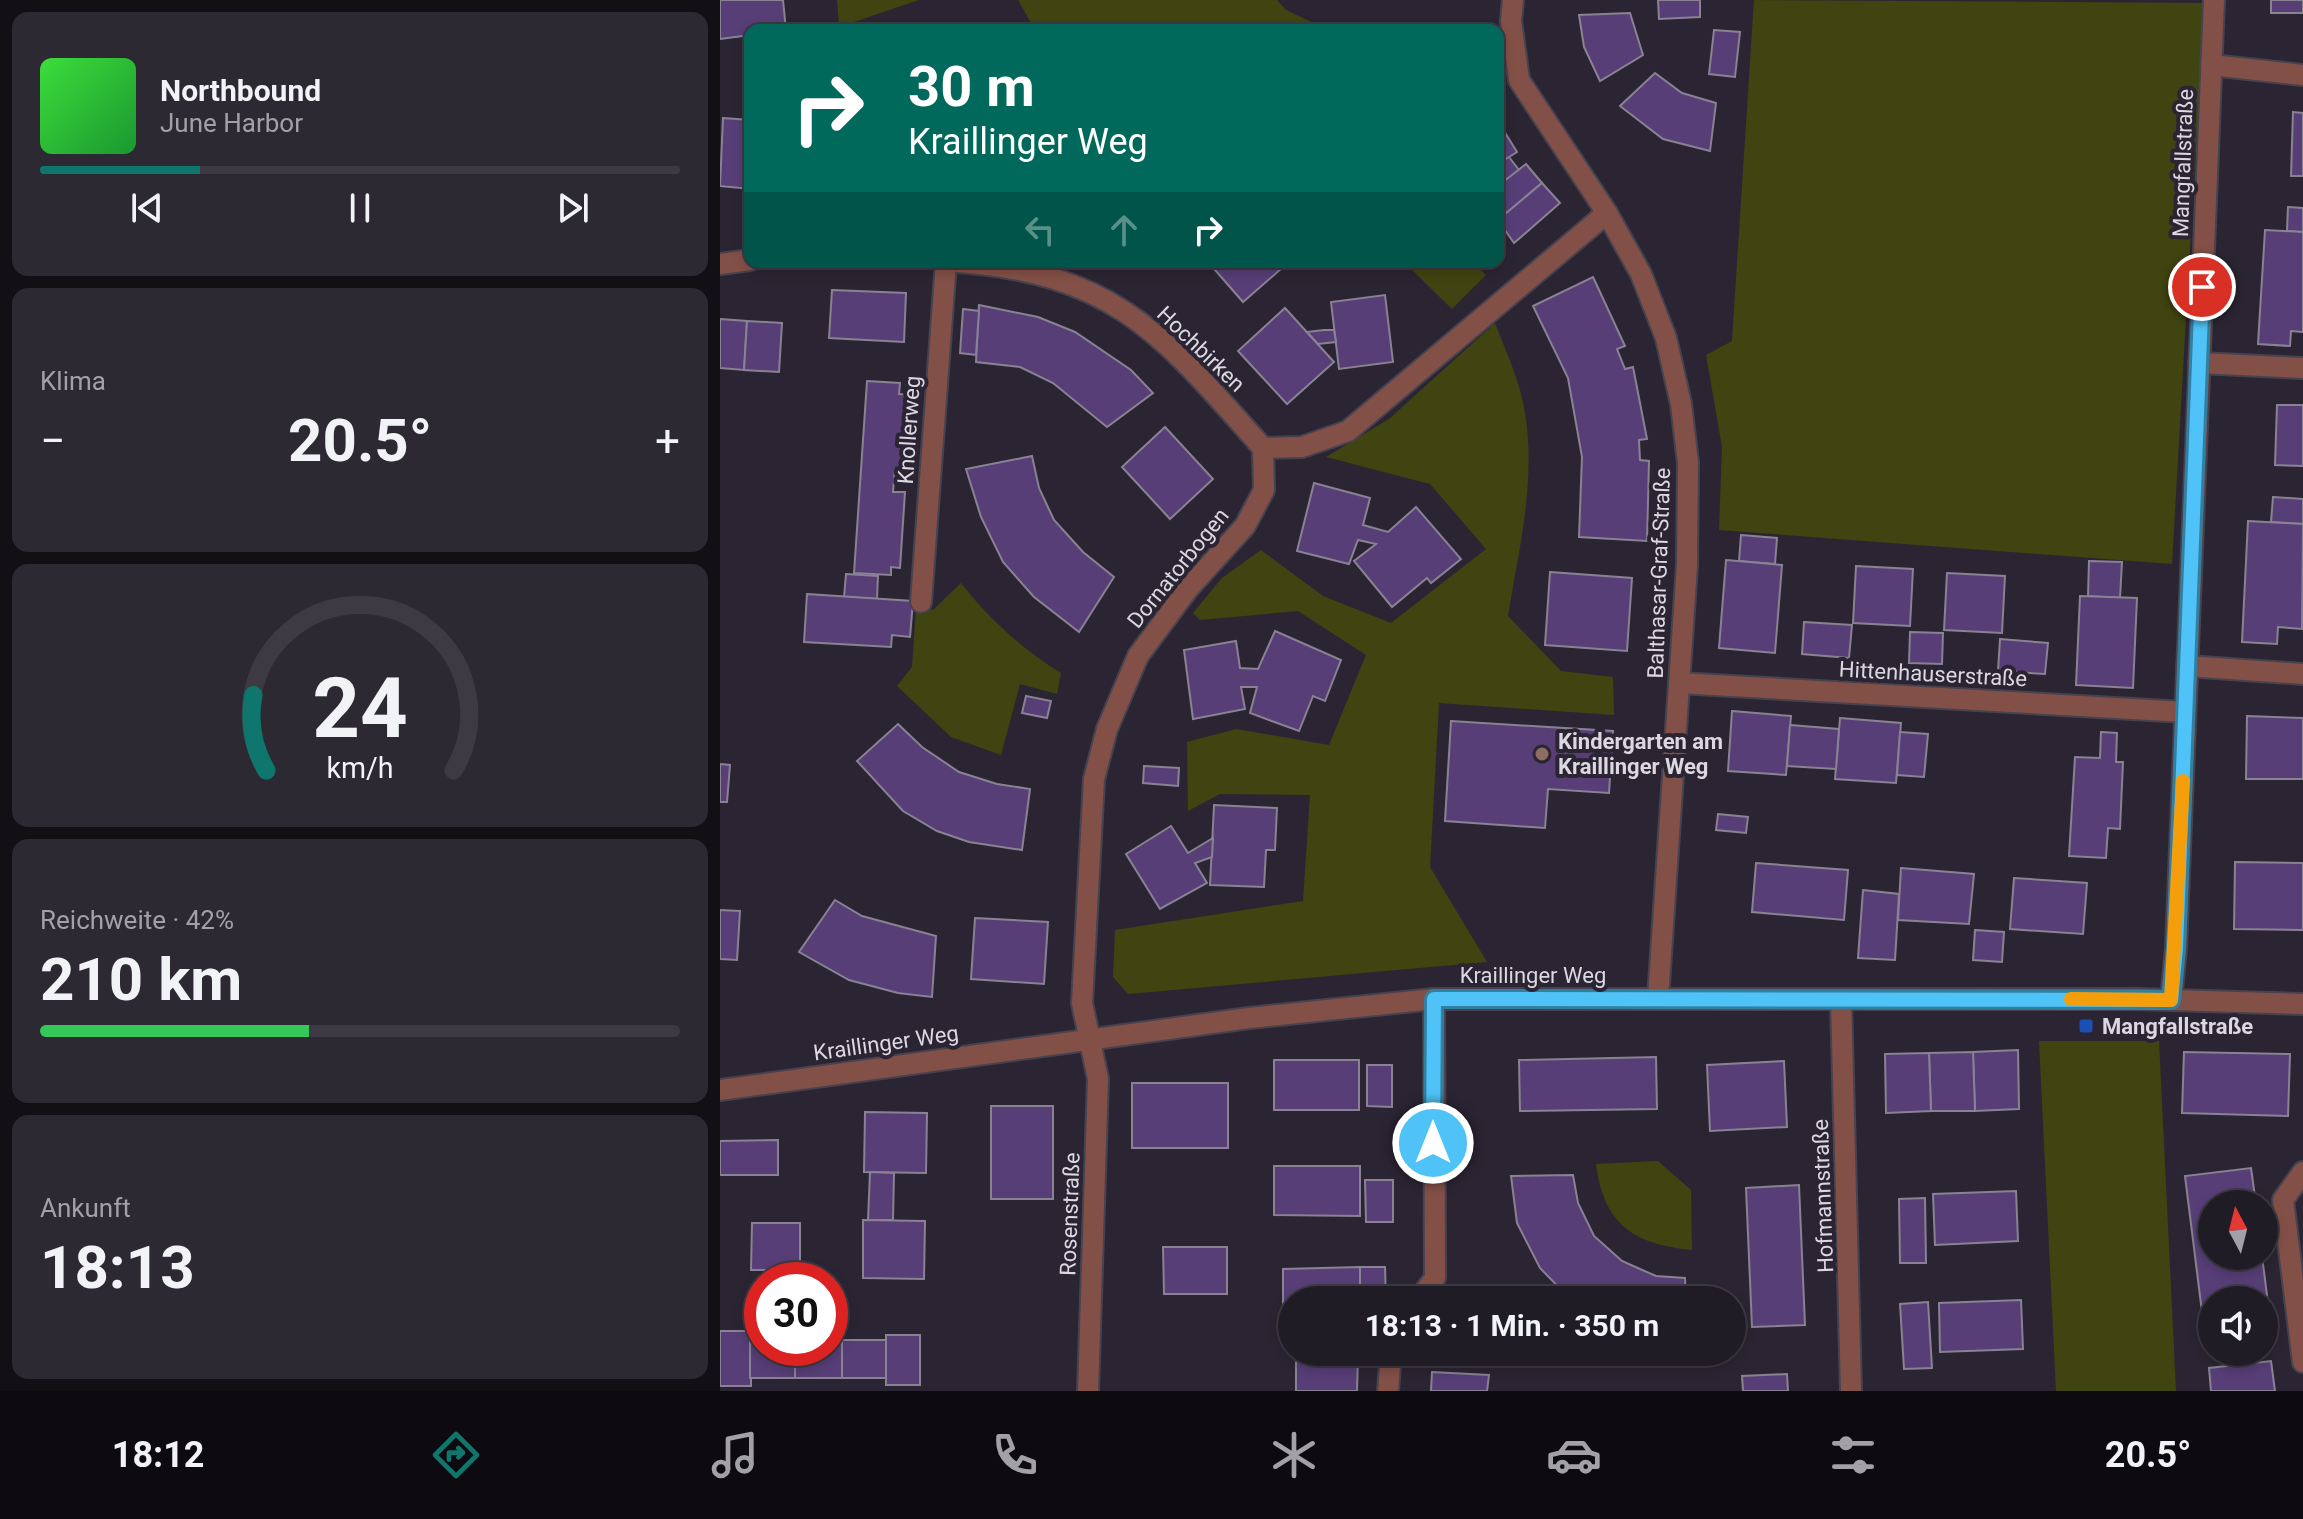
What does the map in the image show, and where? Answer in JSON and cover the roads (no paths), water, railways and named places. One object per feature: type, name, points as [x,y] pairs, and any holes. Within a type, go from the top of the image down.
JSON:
[{"type":"street","name":"Balthasar-Graf-Straße","points":[[1513,0],[1511,21],[1519,80],[1607,213],[1641,274],[1661,325],[1681,404],[1688,463],[1687,565],[1658,999]]},
{"type":"street","name":"Mangfallstraße","points":[[2171,1000],[2176,948],[2214,0]]},
{"type":"street","points":[[2211,65],[2303,75]]},
{"type":"street","points":[[1263,448],[1302,447],[1348,431],[1607,213]]},
{"type":"street","points":[[720,264],[744,261]]},
{"type":"street","name":"Knollerweg","points":[[921,602],[946,268]]},
{"type":"street","name":"Hochbirken","points":[[1004,268],[1042,273],[1075,284],[1119,306],[1166,342],[1263,448]]},
{"type":"street","points":[[2199,363],[2303,368]]},
{"type":"street","name":"Dornatorbogen","points":[[1088,1040],[1082,1003],[1085,895],[1094,779],[1107,729],[1138,656],[1187,590],[1245,526],[1264,490],[1263,448]]},
{"type":"street","points":[[2187,666],[2303,674]]},
{"type":"street","name":"Hittenhauserstraße","points":[[1679,683],[2185,712]]},
{"type":"street","points":[[1429,1286],[1435,1278],[1434,999]]},
{"type":"street","name":"Kraillinger Weg","points":[[720,1090],[1251,1017],[1434,999],[2171,1000],[2303,1004]]},
{"type":"street","name":"Hofmannstraße","points":[[1841,999],[1851,1391]]},
{"type":"street","name":"Rosenstraße","points":[[1088,1040],[1098,1079],[1088,1391]]},
{"type":"street","points":[[2303,1172],[2283,1200],[2303,1362]]},
{"type":"street","points":[[1388,1391],[1390,1366]]},
{"type":"place","name":"Kindergarten am Kraillinger Weg","points":[[1542,754]]},
{"type":"place","name":"Mangfallstraße","points":[[2086,1026]]}]
